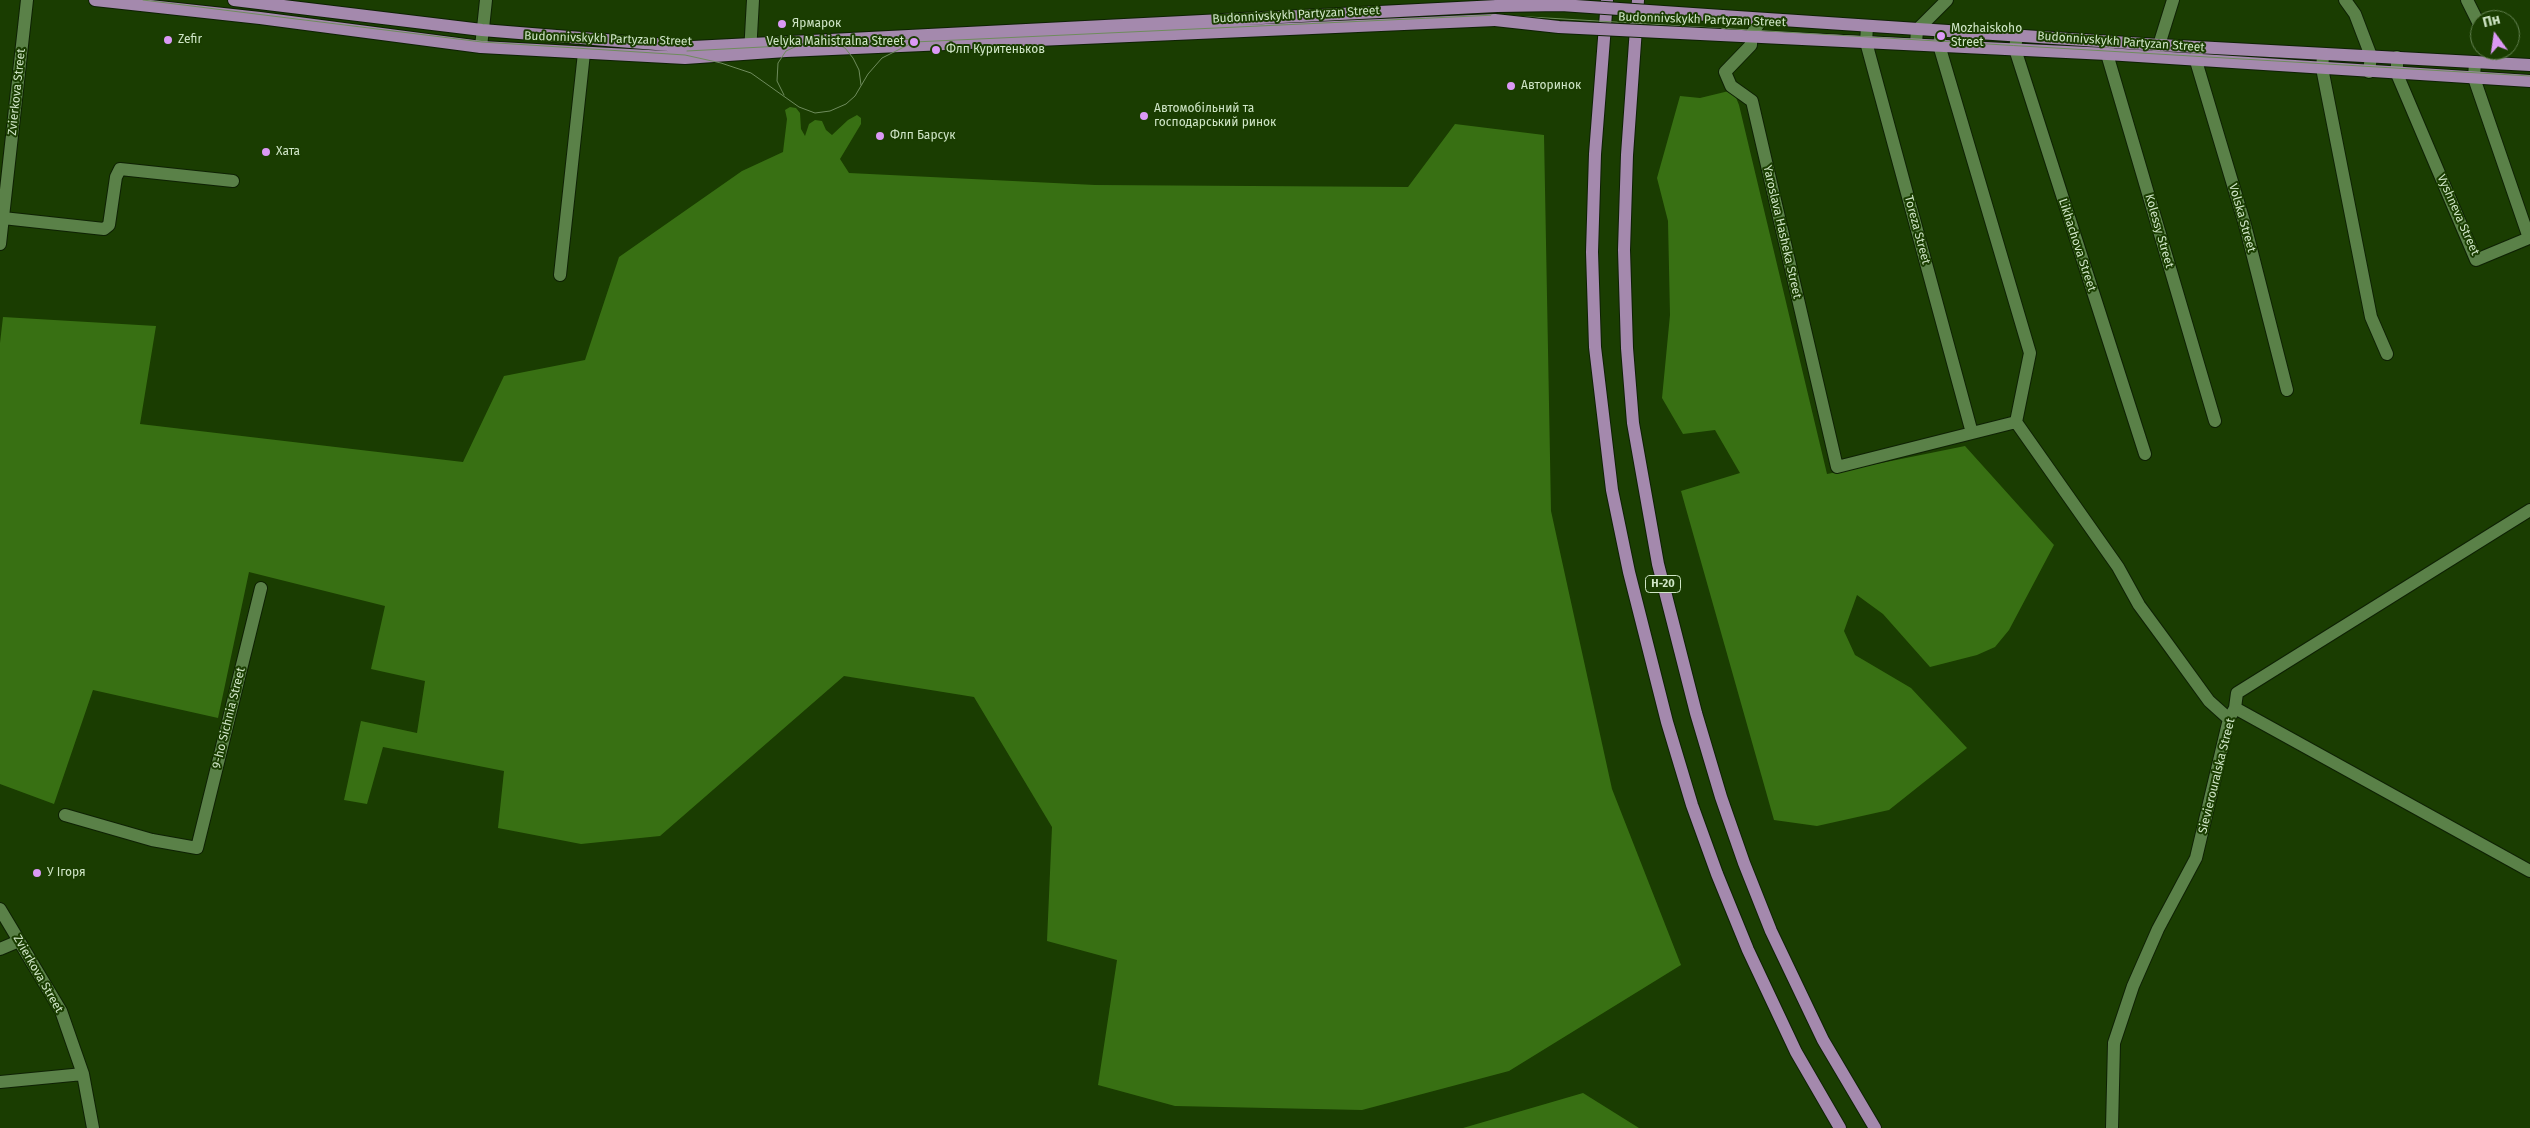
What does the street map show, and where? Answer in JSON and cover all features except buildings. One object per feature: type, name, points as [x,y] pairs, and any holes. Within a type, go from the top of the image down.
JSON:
[{"type":"main road","name":"Budonnivskykh Partyzan Street","points":[[95,0],[260,18],[481,47],[685,58],[750,48],[1498,6],[1561,5],[1867,27],[2530,65]]},
{"type":"main road","name":"Budonnivskykh Partyzan Street","points":[[234,0],[482,30],[693,47],[750,48],[1495,20],[1568,28],[1751,35],[2107,54],[2530,81]]},
{"type":"main road","name":"Н-20","points":[[1607,0],[1595,154],[1592,252],[1594,328],[1607,454],[1625,554],[1667,722],[1692,805],[1717,874],[1748,950],[1792,1043],[1840,1128]]},
{"type":"main road","name":"Н-20","points":[[1638,0],[1627,155],[1624,250],[1627,348],[1633,423],[1658,564],[1696,713],[1721,797],[1744,863],[1771,931],[1823,1040],[1875,1128]]},
{"type":"street","name":"Zvierkova Street","points":[[0,244],[27,0]]},
{"type":"street","points":[[481,47],[486,0]]},
{"type":"street","points":[[750,48],[753,0]]},
{"type":"street","points":[[1916,44],[1917,30],[1947,0]]},
{"type":"street","points":[[2157,58],[2159,45],[2173,0]]},
{"type":"street","points":[[2345,0],[2355,14],[2371,56],[2370,72]]},
{"type":"street","points":[[260,18],[262,2]]},
{"type":"street","name":"Yaroslava Hasheka Street","points":[[1762,19],[1751,35],[1751,45],[1726,72],[1730,86],[1752,101],[1837,467],[1972,433]]},
{"type":"street","name":"Toreza Street","points":[[1867,27],[1866,42],[1972,433]]},
{"type":"street","points":[[1941,31],[1939,45],[2030,353],[2016,422],[2118,567],[2149,619],[2209,701],[2232,713],[2237,693],[2530,510]]},
{"type":"street","name":"Likhachova Street","points":[[2017,35],[2015,49],[2145,454]]},
{"type":"street","name":"Kolessy Street","points":[[2110,40],[2107,54],[2215,421]]},
{"type":"street","name":"Volska Street","points":[[2197,47],[2196,61],[2245,226],[2287,390]]},
{"type":"street","points":[[560,275],[584,53]]},
{"type":"street","points":[[2323,53],[2322,68],[2371,317],[2387,354]]},
{"type":"street","name":"Vyshneva Street","points":[[2397,57],[2397,74],[2476,260],[2529,238],[2474,78],[2475,62]]},
{"type":"street","points":[[3,218],[104,229],[109,225],[116,177],[120,169],[233,181]]},
{"type":"street","points":[[1972,433],[2016,422]]},
{"type":"street","name":"9-ho Sichnia Street","points":[[65,815],[152,840],[197,848],[261,588]]},
{"type":"street","name":"Sievierouralska Street","points":[[2112,1128],[2114,1043],[2133,986],[2158,929],[2196,858],[2232,713],[2530,871]]},
{"type":"street","name":"Zvierkova Street","points":[[0,909],[61,1011],[83,1074],[92,1128]]},
{"type":"street","points":[[0,948],[19,941]]},
{"type":"street","points":[[0,1082],[83,1074]]},
{"type":"green space","points":[[1733,90],[1739,105],[1827,474],[1965,446],[2054,545],[2009,630],[1995,647],[1977,655],[1930,667],[1883,614],[1857,595],[1844,631],[1855,655],[1911,688],[1967,748],[1889,810],[1817,826],[1774,820],[1681,491],[1740,473],[1715,430],[1683,434],[1662,398],[1670,315],[1668,221],[1657,178],[1680,96],[1700,98]]},
{"type":"green space","points":[[790,107],[796,108],[800,113],[801,129],[805,136],[809,124],[815,120],[822,121],[826,130],[832,135],[848,120],[857,115],[861,118],[861,124],[840,159],[849,173],[1095,185],[1408,187],[1455,124],[1544,135],[1551,511],[1612,789],[1681,965],[1509,1071],[1362,1110],[1175,1106],[1098,1085],[1117,960],[1047,941],[1052,827],[974,697],[844,676],[660,836],[581,844],[498,828],[504,771],[383,747],[367,804],[344,800],[361,721],[417,733],[425,681],[371,669],[385,606],[249,572],[218,718],[93,690],[54,804],[0,784],[0,343],[3,317],[156,326],[140,424],[463,462],[504,376],[585,360],[619,257],[742,171],[783,152],[787,119],[785,110]]},
{"type":"green space","points":[[1583,1093],[1639,1128],[1463,1128]]},
{"type":"tram line","points":[[143,0],[482,42],[685,55],[721,63],[751,73],[799,107],[815,113],[830,111],[846,104],[855,96],[868,74],[882,58],[914,42],[1496,15],[2530,76]]},
{"type":"tram line","points":[[687,51],[914,39]]},
{"type":"tram line","points":[[835,43],[845,48],[853,58],[859,70],[861,85]]},
{"type":"tram line","points":[[784,95],[777,81],[778,63],[786,51],[797,46]]},
{"type":"place","name":"Ярмарок","points":[[782,24]]},
{"type":"place","name":"Mozhaiskoho Street","points":[[1941,36]]},
{"type":"place","name":"Zefir","points":[[168,40]]},
{"type":"place","name":"Velyka Mahistralna Street","points":[[914,42]]},
{"type":"place","name":"Флп Куритеньков","points":[[936,50]]},
{"type":"place","name":"Авторинок","points":[[1511,86]]},
{"type":"place","name":"Автомобільний та господарський ринок","points":[[1144,116]]},
{"type":"place","name":"Флп Барсук","points":[[880,136]]},
{"type":"place","name":"Хата","points":[[266,152]]},
{"type":"place","name":"У Ігоря","points":[[37,873]]}]
